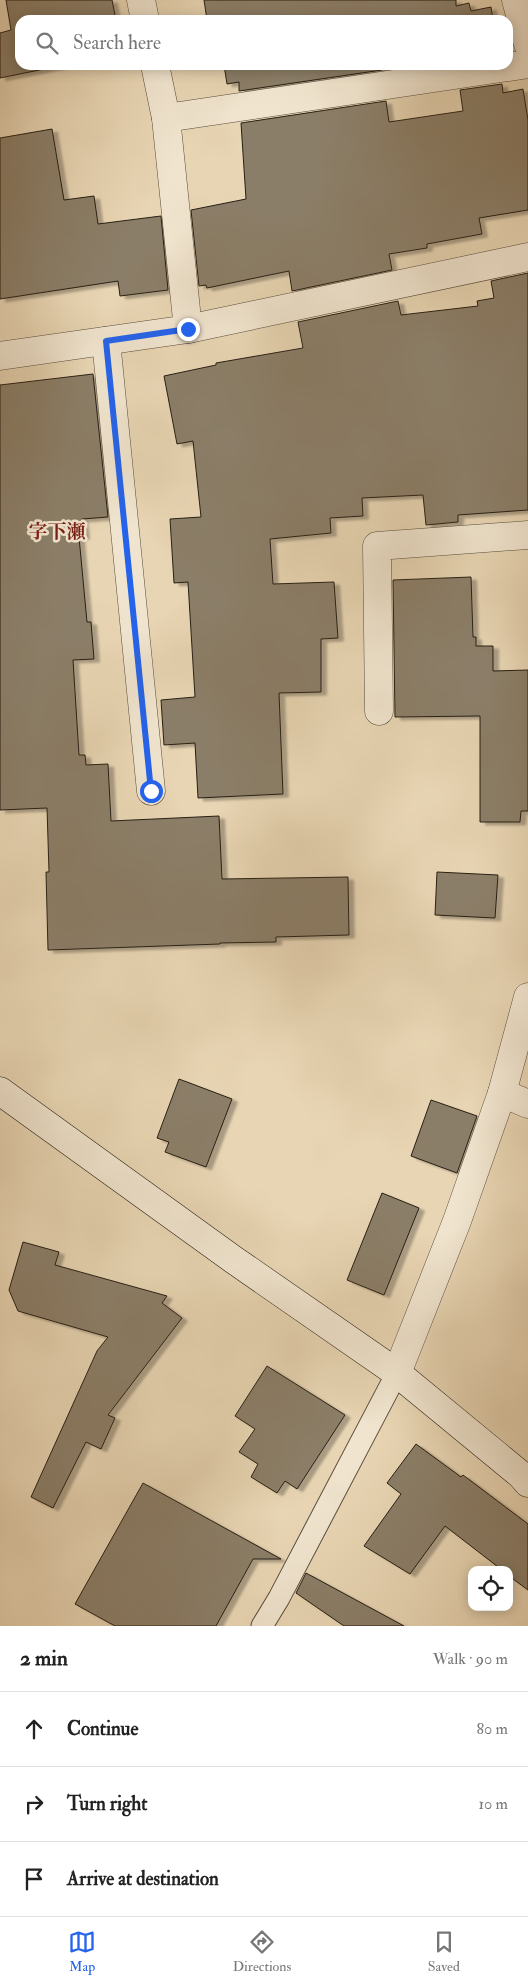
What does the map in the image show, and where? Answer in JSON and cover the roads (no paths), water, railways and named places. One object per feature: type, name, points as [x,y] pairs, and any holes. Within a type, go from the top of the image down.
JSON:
[{"type":"street","points":[[141,0],[144,15]]},
{"type":"street","points":[[516,0],[528,44]]},
{"type":"street","points":[[513,66],[528,64]]},
{"type":"street","points":[[156,70],[166,118],[188,329]]},
{"type":"street","points":[[166,118],[488,70]]},
{"type":"street","points":[[0,356],[188,329],[528,257]]},
{"type":"street","points":[[106,341],[151,791]]},
{"type":"street","points":[[379,711],[378,546],[528,535]]},
{"type":"street","points":[[397,1373],[457,1221],[502,1093],[528,997]]},
{"type":"street","points":[[0,1090],[234,1260],[397,1373],[521,1474],[528,1483]]},
{"type":"street","points":[[502,1093],[528,1104]]},
{"type":"lane","points":[[262,1626],[279,1598],[397,1373]]},
{"type":"district","name":"字下瀬","points":[[57,532]]}]
